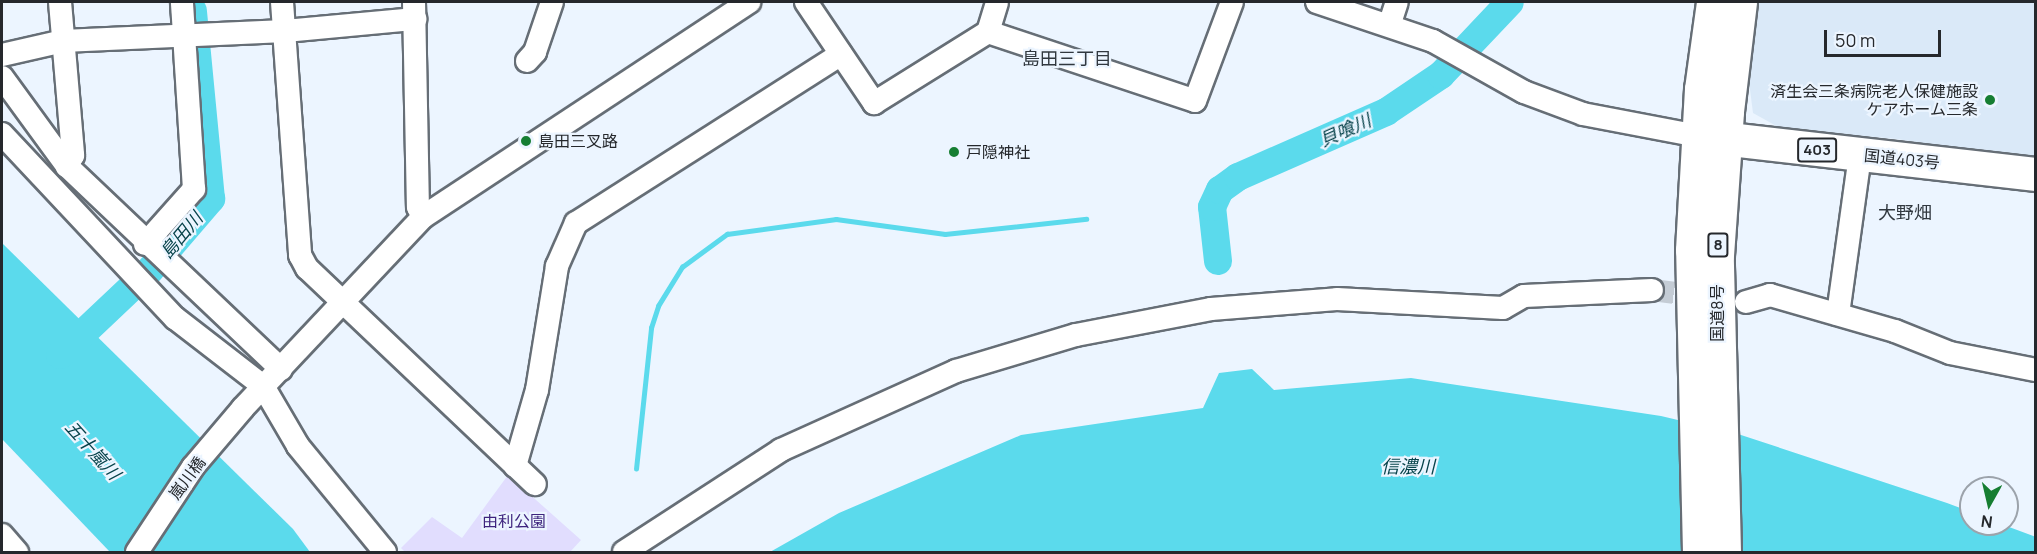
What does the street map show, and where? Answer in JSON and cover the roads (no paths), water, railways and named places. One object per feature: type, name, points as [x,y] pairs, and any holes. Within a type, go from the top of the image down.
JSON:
[{"type":"highway","name":"国道8号","points":[[1699,552],[1704,348],[1717,255],[1711,138],[1713,2]]},
{"type":"highway","name":"国道8号","points":[[1711,138],[1740,2]]},
{"type":"highway","name":"国道403号","points":[[1711,138],[2036,174]]},
{"type":"highway","name":"国道8号","points":[[1704,348],[1724,552]]},
{"type":"street","points":[[60,2],[73,155],[67,166]]},
{"type":"street","points":[[145,244],[194,189],[182,2]]},
{"type":"street","points":[[282,2],[300,255],[307,268],[535,484]]},
{"type":"street","points":[[527,61],[535,52],[552,2]]},
{"type":"street","name":"嵐川橋","points":[[137,552],[193,467],[243,408],[423,217],[749,2]]},
{"type":"street","points":[[806,2],[874,103],[988,32],[997,2]]},
{"type":"street","points":[[988,32],[1195,101],[1232,2]]},
{"type":"street","points":[[1317,2],[1390,23],[1433,41],[1524,92],[1583,114],[1711,138]]},
{"type":"street","points":[[1390,23],[1397,2]]},
{"type":"street","points":[[2,55],[63,41],[285,31],[415,10],[418,207],[423,217]]},
{"type":"street","points":[[515,466],[537,390],[557,266],[576,223],[841,54]]},
{"type":"street","points":[[2,77],[67,166],[145,244],[281,369]]},
{"type":"street","points":[[2,134],[176,318],[263,386],[298,446],[385,552]]},
{"type":"street","points":[[1838,314],[1860,155]]},
{"type":"street","points":[[624,552],[781,450],[957,371],[1076,335],[1211,309],[1337,299],[1503,308],[1524,296],[1652,290]]},
{"type":"street","points":[[1746,302],[1770,295],[1838,314],[1950,353],[2036,370]]},
{"type":"street","points":[[2,535],[17,552]]},
{"type":"water","name":"五十嵐川","points":[[2,243],[293,529],[310,552],[110,552],[2,439]]},
{"type":"water","name":"信濃川","points":[[1252,369],[1274,390],[1411,378],[1661,416],[1741,435],[1947,503],[1959,508],[1959,536],[2019,536],[2019,531],[2036,537],[2035,552],[770,552],[839,513],[1021,435],[1203,408],[1219,373]]},
{"type":"waterway","name":"貝喰川","points":[[1218,261],[1212,207],[1220,190],[1238,177],[1386,112],[1441,75],[1510,2]]},
{"type":"waterway","name":"島田川","points":[[60,355],[150,270],[211,199],[193,11]]},
{"type":"waterway","points":[[636,469],[651,328],[658,306],[682,267],[727,234],[836,219],[945,234],[1086,219]]},
{"type":"tunnel","points":[[1652,290],[1707,297]]},
{"type":"place","name":"済生会三条病院老人保健施設 ケアホーム三条","points":[[1990,100]]},
{"type":"place","name":"島田三叉路","points":[[526,141]]},
{"type":"place","name":"戸隠神社","points":[[954,152]]},
{"type":"district","name":"島田三丁目","points":[[1067,58]]},
{"type":"district","name":"大野畑","points":[[1905,212]]},
{"type":"park label","name":"由利公園","points":[[514,521]]}]
